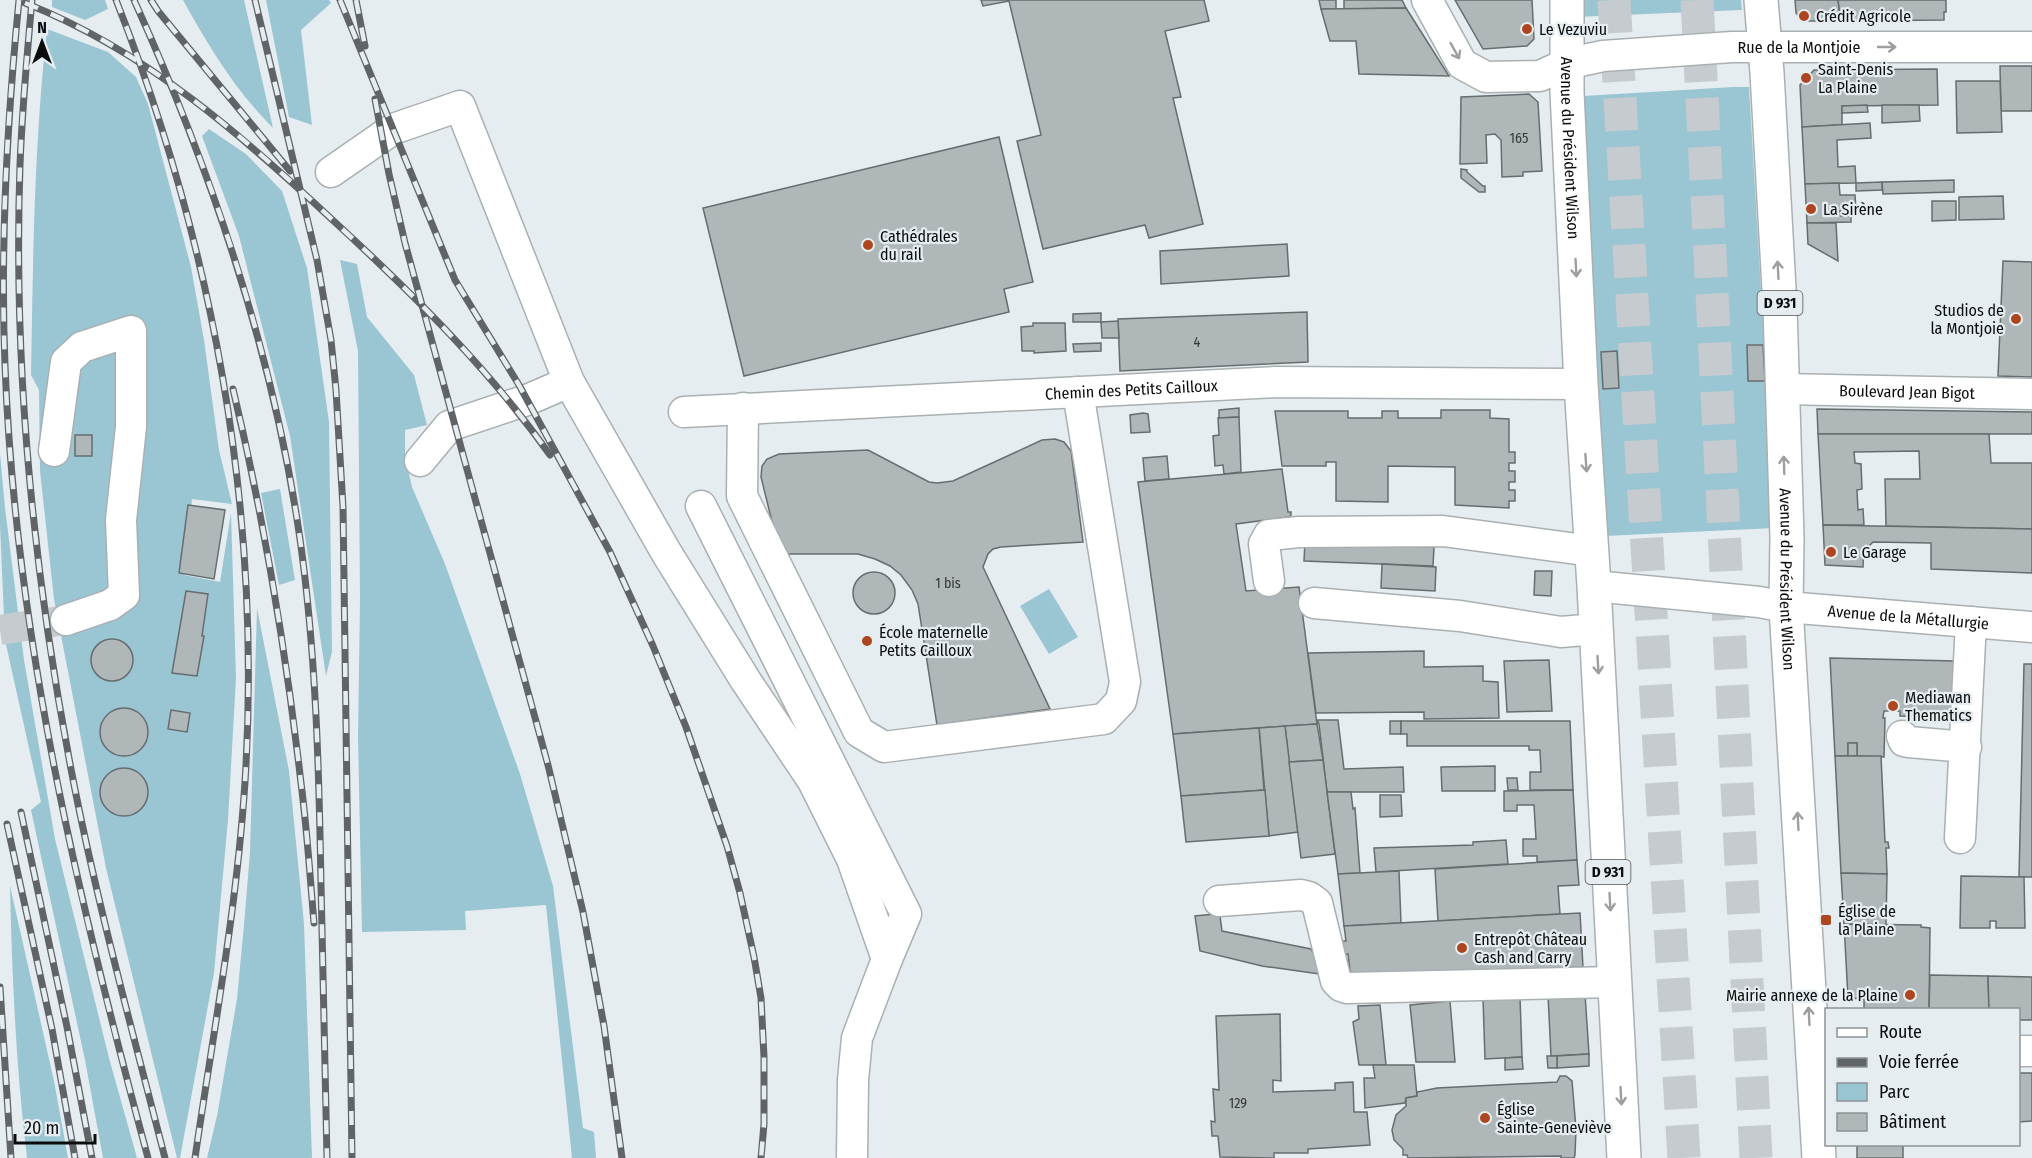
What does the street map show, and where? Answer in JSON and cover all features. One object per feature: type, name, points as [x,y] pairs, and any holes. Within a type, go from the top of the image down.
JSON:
[{"type":"main road","name":"Avenue du Président Wilson","points":[[1567,0],[1566,64],[1581,384],[1624,1158]]},
{"type":"main road","name":"Avenue du Président Wilson","points":[[1761,0],[1766,46],[1780,307],[1787,537],[1786,607],[1819,1054],[1819,1158]]},
{"type":"street","name":"Rue de la Montjoie","points":[[1427,0],[1462,64],[1486,77],[1540,76],[1566,64],[1603,56],[1766,46],[2032,46]]},
{"type":"street","points":[[331,172],[393,129],[460,106],[570,382],[666,552],[746,681],[813,782],[852,859],[887,959]]},
{"type":"street","points":[[54,452],[66,362],[82,347],[131,330],[131,427],[121,520],[124,594],[111,605],[66,620]]},
{"type":"street","points":[[420,461],[449,426],[526,400],[570,382]]},
{"type":"street","name":"Chemin des Petits Cailloux","points":[[684,412],[1275,382],[1581,384]]},
{"type":"street","name":"Boulevard Jean Bigot","points":[[1781,389],[2032,394]]},
{"type":"street","points":[[743,408],[742,496],[859,732],[884,747],[1104,719],[1121,701],[1125,682],[1078,392]]},
{"type":"street","points":[[701,506],[906,914],[856,1038],[852,1158]]},
{"type":"street","points":[[1269,581],[1264,544],[1269,535],[1299,532],[1443,531],[1592,551]]},
{"type":"street","name":"Avenue de la Métallurgie","points":[[1594,586],[1759,602],[1786,607],[2032,627]]},
{"type":"street","points":[[1314,603],[1460,616],[1561,632],[1596,629]]},
{"type":"street","points":[[1960,838],[1971,622]]},
{"type":"street","points":[[1902,736],[1904,741],[1909,742],[1966,747]]},
{"type":"street","points":[[1220,901],[1301,895],[1309,897],[1317,903],[1336,981],[1347,988],[1614,982]]},
{"type":"green space","points":[[52,0],[105,0],[108,9],[85,20],[52,7]]},
{"type":"green space","points":[[183,0],[244,0],[273,128],[259,114],[224,67]]},
{"type":"green space","points":[[266,0],[329,0],[331,3],[301,30],[312,125],[289,117]]},
{"type":"green space","points":[[1574,0],[1741,0],[1742,10],[1575,17]]},
{"type":"green space","points":[[47,29],[108,52],[136,77],[148,104],[191,267],[204,340],[219,450],[232,504],[192,499],[184,575],[220,582],[231,513],[236,678],[228,820],[214,973],[180,1158],[177,1158],[106,868],[54,599],[40,471],[39,390],[31,375],[37,159]]},
{"type":"green space","points":[[1749,87],[1775,528],[1604,536],[1584,96]]},
{"type":"green space","points":[[209,129],[246,154],[282,191],[307,268],[329,422],[332,652],[326,676],[290,436],[239,236],[202,136]]},
{"type":"green space","points":[[340,260],[357,264],[367,317],[414,375],[427,425],[405,430],[405,457],[412,487],[445,564],[520,774],[553,886],[583,1128],[594,1132],[596,1158],[572,1158],[546,905],[465,911],[466,930],[362,932],[358,737],[360,600],[358,351]]},
{"type":"green space","points":[[0,454],[24,660],[55,839],[109,1058],[137,1158],[103,1158],[85,1060],[31,810],[41,802],[5,640],[0,525]]},
{"type":"green space","points":[[280,489],[295,580],[279,585],[261,493]]},
{"type":"green space","points":[[1049,589],[1078,637],[1049,654],[1020,606]]},
{"type":"green space","points":[[257,608],[289,771],[304,924],[312,1158],[207,1158],[217,1116],[237,999],[244,925],[250,852]]},
{"type":"green space","points":[[10,886],[54,1081],[68,1158],[27,1158],[15,1022]]},
{"type":"building","points":[[981,0],[1204,0],[1209,21],[1165,31],[1181,97],[1173,98],[1203,224],[1149,238],[1145,225],[1043,249],[1017,141],[1041,135],[1009,1],[983,6]]},
{"type":"building","points":[[1319,0],[1336,0],[1336,9],[1321,9]]},
{"type":"building","points":[[1344,0],[1402,0],[1406,8],[1344,9]]},
{"type":"building","points":[[1455,0],[1532,0],[1534,39],[1527,46],[1483,49]]},
{"type":"building","points":[[1795,0],[1838,0],[1841,21],[1803,21],[1796,13]]},
{"type":"building","points":[[1838,0],[1946,0],[1946,12],[1944,12],[1944,20],[1841,21]]},
{"type":"building","points":[[1406,8],[1449,76],[1359,74],[1356,41],[1330,41],[1321,9]]},
{"type":"building","points":[[2000,66],[2032,66],[2032,111],[2001,111]]},
{"type":"building","points":[[1937,69],[1938,105],[1842,106],[1842,125],[1802,127],[1800,85],[1814,70]]},
{"type":"building","points":[[1956,81],[2000,81],[2002,132],[1957,133]]},
{"type":"building","points":[[1529,94],[1538,102],[1542,171],[1523,172],[1523,176],[1502,177],[1501,140],[1495,134],[1486,135],[1487,163],[1460,164],[1461,97]]},
{"type":"building","points":[[1867,105],[1868,112],[1842,113],[1842,106]]},
{"type":"building","points":[[1882,105],[1919,105],[1920,121],[1882,123]]},
{"type":"building","points":[[1870,123],[1871,138],[1837,140],[1838,167],[1855,166],[1856,183],[1805,184],[1802,127]]},
{"type":"building","name":"Cathédrales du rail","points":[[999,137],[1033,282],[1004,289],[1009,312],[744,376],[703,208]]},
{"type":"building","points":[[1461,169],[1467,170],[1485,186],[1485,192],[1479,192],[1461,178]]},
{"type":"building","points":[[1954,180],[1954,192],[1883,194],[1882,182]]},
{"type":"building","points":[[1882,182],[1882,190],[1856,191],[1856,183]]},
{"type":"building","points":[[1839,183],[1840,195],[1855,195],[1856,210],[1840,211],[1841,216],[1851,216],[1851,222],[1807,223],[1805,184]]},
{"type":"building","points":[[2003,196],[2004,219],[1959,220],[1959,197]]},
{"type":"building","points":[[1932,201],[1956,201],[1956,220],[1932,221]]},
{"type":"building","points":[[1807,223],[1836,223],[1838,261],[1808,244]]},
{"type":"building","points":[[1287,244],[1289,276],[1161,284],[1160,251]]},
{"type":"building","name":"Studios de la Montjoie","points":[[2003,261],[2032,262],[2032,377],[1998,376]]},
{"type":"building","points":[[1307,312],[1308,362],[1120,371],[1118,319]]},
{"type":"building","points":[[1101,313],[1101,322],[1073,322],[1073,314]]},
{"type":"building","points":[[1118,321],[1119,338],[1102,338],[1101,322]]},
{"type":"building","points":[[1033,323],[1065,323],[1066,351],[1034,353],[1034,351],[1022,351],[1021,327],[1033,326]]},
{"type":"building","points":[[1101,343],[1101,351],[1074,352],[1073,344]]},
{"type":"building","points":[[1747,345],[1763,345],[1765,381],[1748,381]]},
{"type":"building","points":[[1617,351],[1619,388],[1603,389],[1601,352]]},
{"type":"building","points":[[1239,408],[1239,417],[1219,418],[1219,410]]},
{"type":"building","points":[[1817,409],[2032,412],[2032,434],[1818,434]]},
{"type":"building","points":[[1441,410],[1490,410],[1490,418],[1509,419],[1509,452],[1515,452],[1515,463],[1509,463],[1509,471],[1515,471],[1515,482],[1509,482],[1509,490],[1515,490],[1515,501],[1509,501],[1509,508],[1455,505],[1455,467],[1388,466],[1388,502],[1336,501],[1336,462],[1326,462],[1326,466],[1282,466],[1275,411],[1348,411],[1348,418],[1382,418],[1382,411],[1398,411],[1398,418],[1441,418]]},
{"type":"building","points":[[1148,414],[1150,432],[1131,433],[1130,415]]},
{"type":"building","points":[[1239,417],[1241,472],[1224,474],[1223,465],[1215,466],[1213,436],[1219,435],[1218,418]]},
{"type":"building","points":[[1818,434],[1989,434],[1991,463],[2032,463],[2032,529],[1886,526],[1885,479],[1920,479],[1919,451],[1854,452],[1855,463],[1861,464],[1862,489],[1857,490],[1858,510],[1863,509],[1864,525],[1823,525]]},
{"type":"building","points":[[75,435],[92,435],[92,456],[75,456]]},
{"type":"building","points":[[1055,439],[1064,442],[1071,451],[1083,542],[993,549],[988,554],[983,567],[1050,709],[937,725],[918,604],[912,590],[901,575],[890,566],[858,554],[786,554],[777,542],[761,477],[762,466],[767,459],[779,454],[868,450],[929,482],[937,483],[953,481],[1042,440]]},
{"type":"building","points":[[1167,456],[1169,479],[1145,481],[1143,458]]},
{"type":"building","points":[[1282,469],[1288,512],[1291,512],[1291,515],[1236,524],[1246,591],[1299,587],[1317,724],[1173,734],[1138,482]]},
{"type":"building","points":[[188,505],[225,510],[214,579],[179,573]]},
{"type":"building","points":[[1823,525],[2032,529],[2032,573],[1931,569],[1931,543],[1873,542],[1869,546],[1864,546],[1863,567],[1825,565]]},
{"type":"building","points":[[1305,541],[1434,547],[1433,566],[1304,561]]},
{"type":"building","points":[[1382,564],[1436,567],[1435,591],[1381,588]]},
{"type":"building","points":[[1535,571],[1552,571],[1551,596],[1534,595]]},
{"type":"building","points":[[874,572],[889,578],[895,593],[889,608],[874,614],[859,608],[853,593],[859,578]]},
{"type":"building","points":[[186,591],[208,594],[197,676],[172,673]]},
{"type":"building","points":[[112,639],[127,645],[133,660],[127,675],[112,681],[97,675],[91,660],[97,645]]},
{"type":"building","points":[[1424,651],[1424,667],[1483,666],[1483,681],[1498,682],[1499,718],[1424,719],[1424,712],[1316,713],[1308,653]]},
{"type":"building","name":"Mediawan Thematics","points":[[1830,658],[1955,661],[1953,718],[1900,716],[1900,711],[1884,711],[1884,757],[1857,756],[1857,743],[1848,743],[1848,756],[1835,756]]},
{"type":"building","points":[[1549,660],[1552,711],[1507,712],[1504,661]]},
{"type":"building","points":[[2024,664],[2032,664],[2032,877],[2019,877]]},
{"type":"building","points":[[119,708],[129,708],[144,718],[148,732],[144,746],[138,752],[129,756],[119,756],[104,746],[100,737],[100,727],[110,712]]},
{"type":"building","points":[[171,710],[190,713],[187,732],[168,729]]},
{"type":"building","points":[[1317,720],[1338,720],[1344,769],[1403,767],[1404,792],[1327,792]]},
{"type":"building","points":[[1390,721],[1401,721],[1401,734],[1390,734]]},
{"type":"building","points":[[1401,721],[1570,721],[1573,790],[1530,790],[1530,772],[1541,772],[1540,750],[1529,750],[1529,746],[1407,746],[1407,734],[1401,734]]},
{"type":"building","points":[[1317,724],[1323,760],[1289,762],[1285,726]]},
{"type":"building","points":[[1285,726],[1298,832],[1269,836],[1259,728]]},
{"type":"building","points":[[1259,728],[1264,790],[1181,796],[1173,734]]},
{"type":"building","points":[[1848,743],[1857,743],[1857,756],[1848,756]]},
{"type":"building","points":[[1835,756],[1881,756],[1885,842],[1888,842],[1889,848],[1886,848],[1887,874],[1841,873]]},
{"type":"building","points":[[1323,760],[1335,854],[1301,858],[1289,762]]},
{"type":"building","points":[[1495,766],[1495,791],[1442,791],[1441,767]]},
{"type":"building","points":[[119,768],[129,768],[141,775],[148,787],[148,797],[141,809],[129,816],[119,816],[104,805],[100,797],[100,787],[111,772]]},
{"type":"building","points":[[1507,778],[1517,778],[1518,790],[1508,790]]},
{"type":"building","points":[[1265,790],[1269,836],[1186,842],[1181,796]]},
{"type":"building","points":[[1573,790],[1577,860],[1537,862],[1537,856],[1523,856],[1523,839],[1536,839],[1534,805],[1517,805],[1517,811],[1504,811],[1504,791]]},
{"type":"building","points":[[1327,792],[1351,792],[1353,809],[1355,808],[1360,873],[1338,874]]},
{"type":"building","points":[[1380,795],[1401,795],[1402,816],[1380,817]]},
{"type":"building","points":[[1506,840],[1508,864],[1376,872],[1374,848],[1473,845],[1473,842]]},
{"type":"building","points":[[1577,860],[1579,885],[1558,886],[1560,914],[1438,921],[1435,869]]},
{"type":"building","points":[[1399,871],[1401,923],[1344,926],[1338,874]]},
{"type":"building","points":[[1841,873],[1887,874],[1886,925],[1844,924]]},
{"type":"building","points":[[1961,876],[2024,877],[2025,928],[1996,928],[1996,921],[1990,921],[1990,928],[1960,928]]},
{"type":"building","name":"Entrepôt Château Cash and Carry","points":[[1580,913],[1583,967],[1351,979],[1348,954],[1343,955],[1341,941],[1346,941],[1344,926]]},
{"type":"building","points":[[1215,914],[1220,916],[1222,931],[1311,949],[1327,975],[1262,966],[1200,951],[1195,916]]},
{"type":"building","points":[[1844,924],[1921,925],[1921,927],[1930,928],[1929,1008],[1864,1008],[1864,999],[1848,998]]},
{"type":"building","points":[[1930,975],[1988,976],[1989,1008],[1929,1008]]},
{"type":"building","points":[[1988,976],[2032,977],[2032,1020],[2020,1020],[2020,1008],[1989,1008]]},
{"type":"building","points":[[1585,994],[1589,1054],[1551,1056],[1548,995]]},
{"type":"building","points":[[1520,997],[1522,1057],[1485,1059],[1483,998]]},
{"type":"building","points":[[1450,1001],[1455,1062],[1416,1062],[1410,1005]]},
{"type":"building","points":[[1380,1005],[1386,1065],[1359,1065],[1353,1022],[1359,1019],[1358,1006]]},
{"type":"building","points":[[1280,1014],[1281,1081],[1273,1080],[1273,1092],[1335,1090],[1335,1083],[1353,1082],[1354,1112],[1367,1112],[1370,1145],[1308,1149],[1308,1153],[1274,1153],[1274,1158],[1220,1157],[1218,1136],[1212,1136],[1211,1121],[1215,1122],[1213,1089],[1219,1090],[1216,1016]]},
{"type":"building","points":[[1589,1054],[1589,1066],[1557,1068],[1557,1056]]},
{"type":"building","points":[[1547,1056],[1557,1056],[1557,1068],[1548,1068]]},
{"type":"building","points":[[1522,1057],[1523,1069],[1505,1070],[1505,1058]]},
{"type":"building","points":[[1373,1065],[1414,1065],[1417,1096],[1406,1098],[1405,1103],[1365,1108],[1364,1078],[1375,1078]]},
{"type":"building","points":[[2020,1073],[2032,1073],[2032,1121],[2020,1122]]},
{"type":"building","name":"Église Sainte-Geneviève","points":[[1560,1076],[1566,1076],[1572,1081],[1576,1129],[1574,1158],[1561,1158],[1561,1156],[1408,1158],[1407,1155],[1403,1155],[1403,1149],[1394,1140],[1392,1130],[1396,1115],[1406,1106],[1406,1098],[1417,1096],[1417,1092],[1437,1088],[1557,1082]]},
{"type":"building","points":[[1857,1146],[1903,1146],[1903,1158],[1857,1158]]},
{"type":"tunnel","points":[[1614,0],[1684,1158]]},
{"type":"tunnel","points":[[1697,0],[1756,1158]]},
{"type":"tunnel","points":[[0,630],[66,620]]},
{"type":"railway","points":[[19,0],[8,137],[3,274],[11,466],[22,566],[36,666],[54,766],[98,963],[148,1158]]},
{"type":"railway","points":[[32,0],[22,124],[19,240],[23,392],[36,543],[58,694],[81,818],[115,964],[165,1158]]},
{"type":"railway","points":[[116,0],[150,92],[179,185],[203,280],[222,375],[236,472],[245,569],[248,667],[243,814],[232,913],[195,1158]]},
{"type":"railway","points":[[134,0],[189,130],[236,264],[274,400],[300,539],[310,625],[318,754],[327,1158]]},
{"type":"railway","points":[[151,0],[290,171]]},
{"type":"railway","points":[[255,0],[317,260],[331,340],[336,390],[343,507],[352,1158]]},
{"type":"railway","points":[[340,0],[455,280],[519,385],[610,552],[653,646],[686,727],[727,846],[754,957],[761,998],[764,1057],[764,1124],[761,1158]]},
{"type":"railway","points":[[356,0],[365,46]]},
{"type":"railway","points":[[25,3],[70,23],[153,71],[192,99],[267,160],[367,252],[450,334],[527,423],[550,455]]},
{"type":"railway","points":[[375,99],[405,243],[548,765],[583,912],[604,1026],[622,1158]]},
{"type":"railway","points":[[233,389],[255,487],[281,635],[303,800],[314,923]]},
{"type":"railway","points":[[21,812],[67,1027],[92,1158]]},
{"type":"railway","points":[[7,824],[52,1029],[75,1158]]},
{"type":"railway","points":[[0,987],[11,1158]]},
{"type":"place","name":"Crédit Agricole","points":[[1804,16]]},
{"type":"place","name":"Le Vezuviu","points":[[1527,29]]},
{"type":"place","name":"Saint-Denis La Plaine","points":[[1806,78]]},
{"type":"place","name":"La Sirène","points":[[1811,209]]},
{"type":"place","name":"Cathédrales du rail","points":[[868,245]]},
{"type":"place","name":"Studios de la Montjoie","points":[[2016,319]]},
{"type":"place","name":"Le Garage","points":[[1831,552]]},
{"type":"place","name":"École maternelle Petits Cailloux","points":[[867,641]]},
{"type":"place","name":"Mediawan Thematics","points":[[1893,706]]},
{"type":"place","name":"Église de la Plaine","points":[[1826,920]]},
{"type":"place","name":"Entrepôt Château Cash and Carry","points":[[1462,948]]},
{"type":"place","name":"Mairie annexe de la Plaine","points":[[1910,995]]},
{"type":"place","name":"Église Sainte-Geneviève","points":[[1485,1118]]}]
